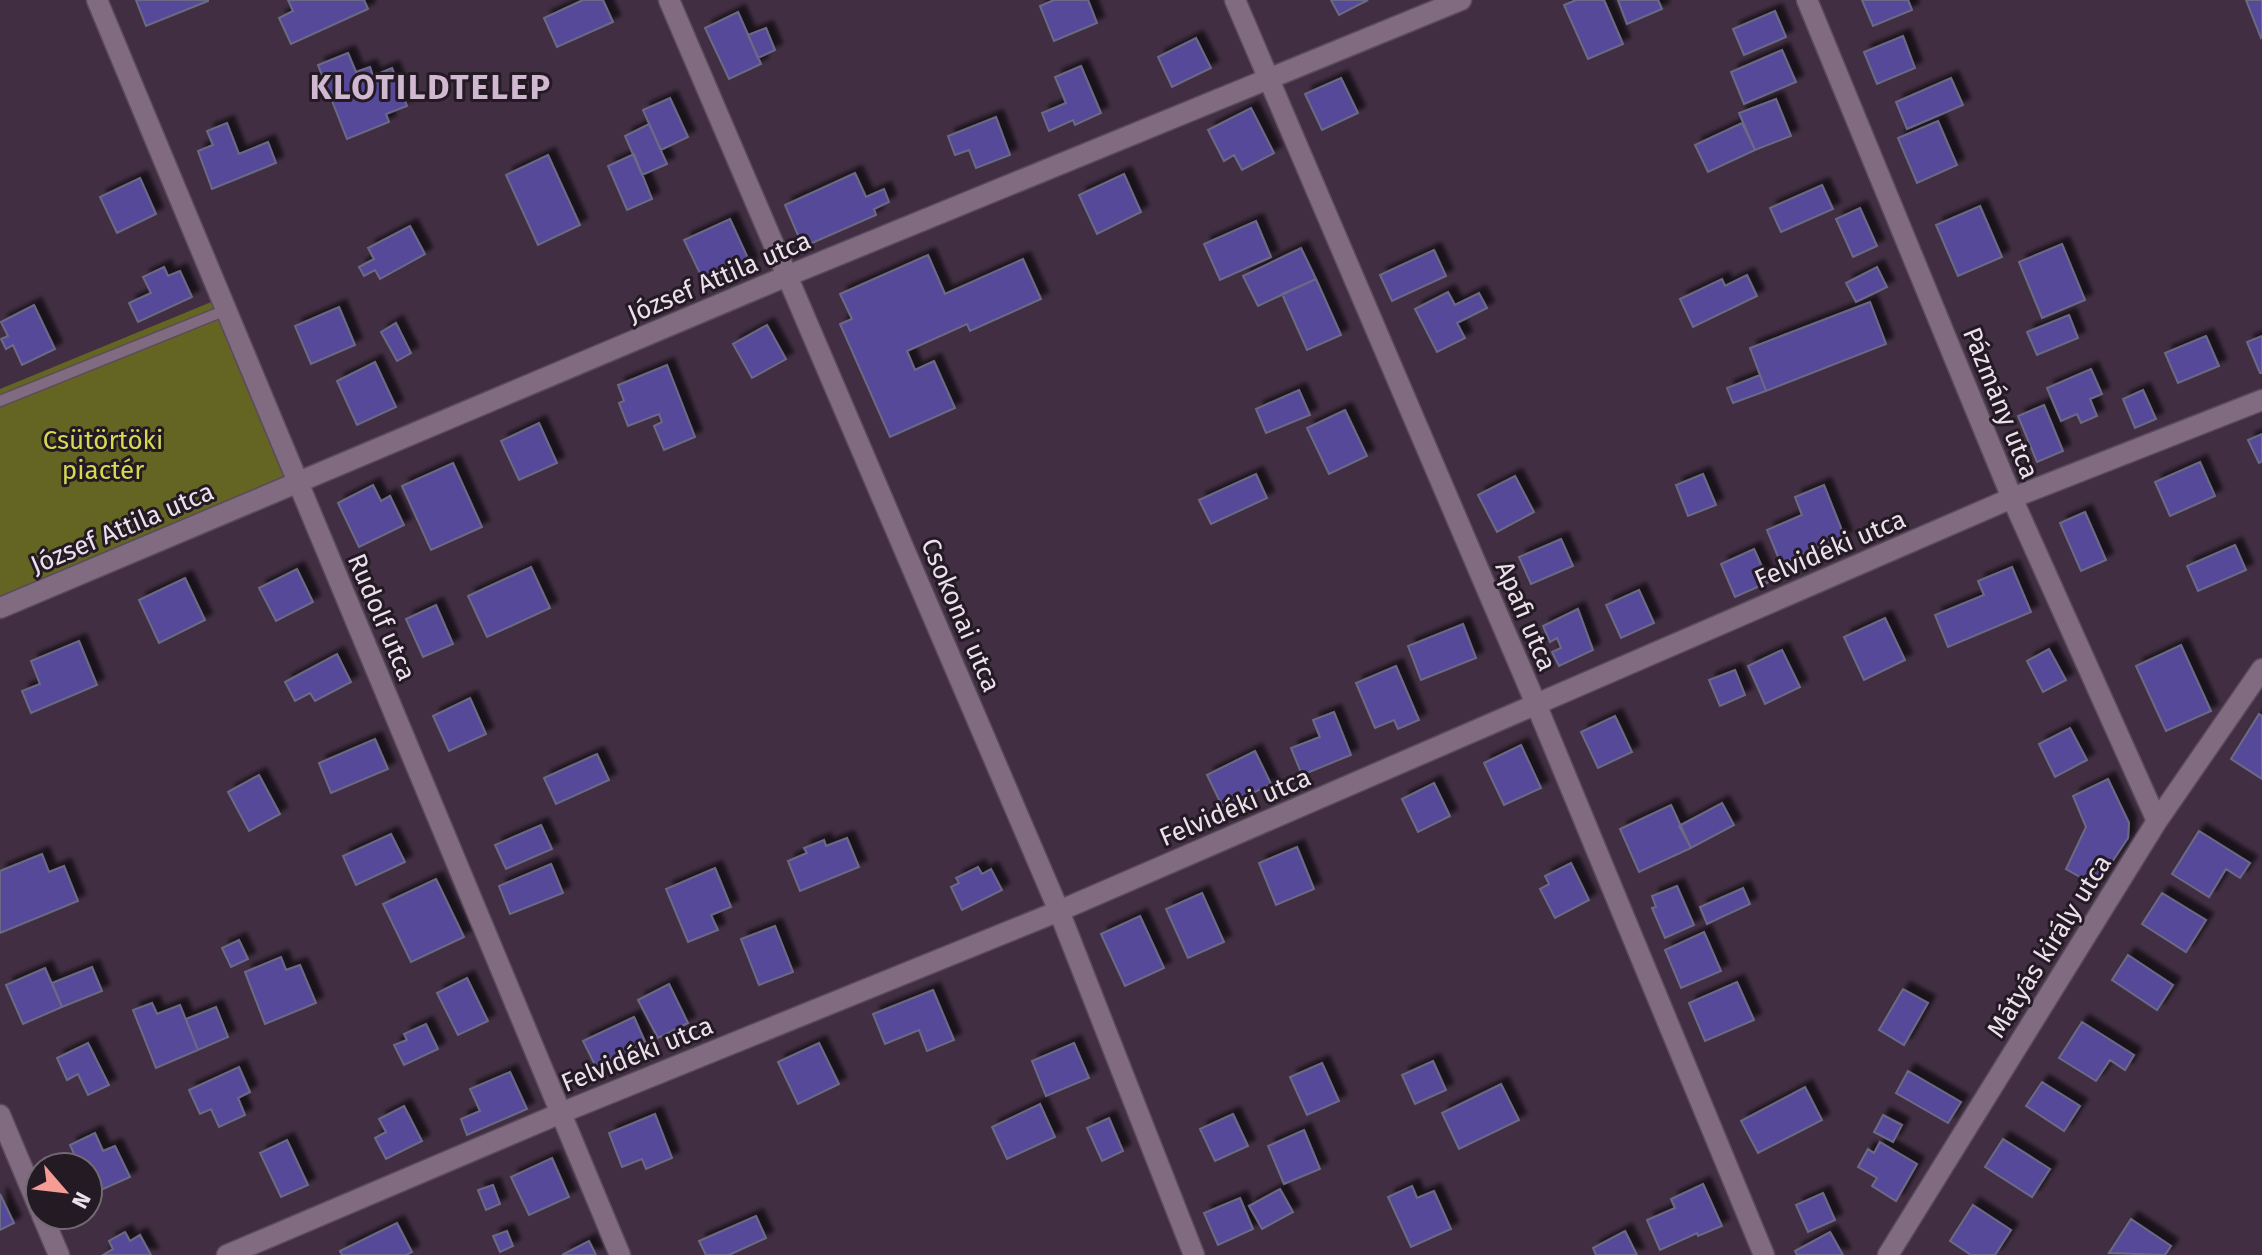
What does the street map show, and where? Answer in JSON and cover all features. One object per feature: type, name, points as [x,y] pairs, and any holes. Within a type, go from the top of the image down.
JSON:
[{"type":"street","name":"Rudolf utca","points":[[97,0],[620,1255]]},
{"type":"street","name":"Csokonai utca","points":[[669,0],[1059,911],[1194,1255]]},
{"type":"street","name":"Apafi utca","points":[[1235,0],[1536,704],[1764,1255]]},
{"type":"street","name":"József Attila utca","points":[[0,608],[787,276],[1461,0]]},
{"type":"street","name":"Pázmány utca","points":[[1807,0],[2012,498],[2157,821]]},
{"type":"street","name":"Felvidéki utca","points":[[227,1255],[561,1113],[1059,911],[2012,498],[2262,400]]},
{"type":"street","name":"Mátyás király utca","points":[[1888,1255],[2157,821],[2262,669]]},
{"type":"street","points":[[0,1115],[24,1172]]},
{"type":"street","points":[[49,1231],[59,1255]]},
{"type":"lane","points":[[0,401],[226,310]]},
{"type":"green space","name":"Csütörtöki piactér","points":[[221,298],[298,482],[0,608],[0,389]]},
{"type":"building","points":[[136,0],[208,0],[208,1],[146,26]]},
{"type":"building","points":[[288,0],[364,0],[368,9],[291,44],[279,18],[293,11]]},
{"type":"building","points":[[583,0],[603,0],[613,22],[557,47],[544,18]]},
{"type":"building","points":[[1054,0],[1088,0],[1097,23],[1054,41],[1040,6]]},
{"type":"building","points":[[1331,0],[1368,0],[1339,15]]},
{"type":"building","points":[[1576,0],[1604,0],[1623,44],[1588,59],[1564,5]]},
{"type":"building","points":[[1618,0],[1658,0],[1662,9],[1627,24]]},
{"type":"building","points":[[1862,0],[1908,0],[1912,10],[1873,26]]},
{"type":"building","points":[[2246,0],[2262,0],[2261,38]]},
{"type":"building","points":[[1775,11],[1786,37],[1744,55],[1733,29]]},
{"type":"building","points":[[738,12],[761,64],[729,79],[705,28]]},
{"type":"building","points":[[766,28],[775,50],[758,58],[748,35]]},
{"type":"building","points":[[1903,36],[1915,68],[1877,84],[1864,52]]},
{"type":"building","points":[[1196,38],[1211,68],[1172,87],[1158,57]]},
{"type":"building","points":[[1782,50],[1796,82],[1744,104],[1731,72]]},
{"type":"building","points":[[348,53],[356,72],[370,67],[373,76],[392,68],[407,106],[386,114],[389,122],[347,139],[318,65]]},
{"type":"building","points":[[1081,66],[1101,113],[1075,125],[1073,120],[1049,131],[1042,113],[1066,103],[1055,77]]},
{"type":"building","points":[[1341,78],[1358,113],[1322,130],[1305,94]]},
{"type":"building","points":[[1951,78],[1963,105],[1907,129],[1896,102]]},
{"type":"building","points":[[670,98],[688,137],[661,150],[643,110]]},
{"type":"building","points":[[1776,99],[1791,136],[1755,150],[1739,113]]},
{"type":"building","points":[[1251,108],[1274,153],[1242,170],[1234,155],[1224,161],[1208,130]]},
{"type":"building","points":[[996,117],[1010,155],[976,168],[969,150],[955,155],[948,136]]},
{"type":"building","points":[[1938,121],[1957,165],[1917,183],[1898,138]]},
{"type":"building","points":[[227,123],[239,154],[268,142],[276,163],[212,189],[198,151],[213,145],[207,131]]},
{"type":"building","points":[[1742,123],[1755,150],[1708,172],[1695,145]]},
{"type":"building","points":[[649,124],[667,164],[642,175],[625,136]]},
{"type":"building","points":[[634,154],[652,199],[627,210],[608,166]]},
{"type":"building","points":[[548,155],[580,225],[538,245],[506,175]]},
{"type":"building","points":[[855,173],[866,197],[884,189],[889,202],[874,209],[876,215],[803,247],[785,205]]},
{"type":"building","points":[[1124,174],[1141,212],[1097,234],[1079,195]]},
{"type":"building","points":[[140,178],[156,214],[117,233],[100,197]]},
{"type":"building","points":[[1822,185],[1833,209],[1781,232],[1770,208]]},
{"type":"building","points":[[1980,206],[2002,257],[1958,276],[1936,225]]},
{"type":"building","points":[[1860,208],[1877,246],[1853,257],[1836,219]]},
{"type":"building","points":[[730,219],[751,265],[706,286],[684,240]]},
{"type":"building","points":[[1256,221],[1271,257],[1220,280],[1204,244]]},
{"type":"building","points":[[410,226],[425,254],[380,279],[375,270],[364,276],[359,267],[374,259],[368,248]]},
{"type":"building","points":[[2062,244],[2085,300],[2042,318],[2019,262]]},
{"type":"building","points":[[1301,248],[1316,279],[1258,306],[1243,276]]},
{"type":"building","points":[[1434,250],[1446,276],[1392,301],[1380,275]]},
{"type":"building","points":[[928,255],[945,294],[1023,259],[1041,299],[970,331],[967,324],[907,351],[915,370],[934,361],[955,408],[890,437],[840,324],[852,319],[840,294]]},
{"type":"building","points":[[164,267],[168,276],[180,271],[192,297],[138,322],[129,303],[151,293],[143,277]]},
{"type":"building","points":[[1877,267],[1887,287],[1856,302],[1846,283]]},
{"type":"building","points":[[1747,275],[1757,296],[1693,327],[1680,299],[1722,279],[1725,286]]},
{"type":"building","points":[[1316,279],[1341,335],[1307,350],[1282,294]]},
{"type":"building","points":[[1448,292],[1455,305],[1479,293],[1487,308],[1457,323],[1465,338],[1437,352],[1415,309]]},
{"type":"building","points":[[1870,302],[1886,344],[1766,391],[1750,348]]},
{"type":"building","points":[[34,305],[55,349],[22,365],[13,345],[6,349],[1,339],[8,336],[1,322]]},
{"type":"building","points":[[339,307],[355,345],[311,364],[295,326]]},
{"type":"building","points":[[2069,315],[2078,338],[2037,355],[2027,332]]},
{"type":"building","points":[[396,323],[411,353],[397,361],[381,332]]},
{"type":"building","points":[[767,325],[786,359],[752,378],[733,344]]},
{"type":"building","points":[[2206,336],[2219,366],[2178,383],[2165,353]]},
{"type":"building","points":[[2262,336],[2262,373],[2260,373],[2247,342]]},
{"type":"building","points":[[375,362],[396,407],[357,425],[337,381]]},
{"type":"building","points":[[667,365],[695,437],[664,450],[654,426],[662,422],[659,414],[628,426],[619,403],[624,401],[618,385]]},
{"type":"building","points":[[2091,369],[2102,394],[2090,399],[2097,416],[2081,423],[2077,414],[2061,421],[2047,388]]},
{"type":"building","points":[[1760,375],[1766,391],[1733,403],[1727,388]]},
{"type":"building","points":[[1299,390],[1310,415],[1266,433],[1256,409]]},
{"type":"building","points":[[2143,390],[2156,419],[2135,428],[2123,399]]},
{"type":"building","points":[[2044,405],[2063,451],[2037,462],[2018,416]]},
{"type":"building","points":[[1345,410],[1367,456],[1329,474],[1307,428]]},
{"type":"building","points":[[539,423],[557,463],[519,480],[501,441]]},
{"type":"building","points":[[2262,434],[2262,461],[2259,463],[2248,440]]},
{"type":"building","points":[[2200,462],[2215,496],[2170,516],[2155,482]]},
{"type":"building","points":[[453,463],[482,527],[431,550],[402,486]]},
{"type":"building","points":[[1256,474],[1267,498],[1211,524],[1199,500]]},
{"type":"building","points":[[1703,474],[1716,505],[1688,516],[1676,485]]},
{"type":"building","points":[[1515,476],[1534,512],[1497,532],[1478,495]]},
{"type":"building","points":[[373,485],[381,501],[390,496],[404,525],[359,547],[338,503]]},
{"type":"building","points":[[1824,485],[1845,538],[1781,564],[1767,530],[1802,515],[1795,497]]},
{"type":"building","points":[[2085,512],[2106,560],[2081,571],[2060,523]]},
{"type":"building","points":[[1561,539],[1573,566],[1531,584],[1519,557]]},
{"type":"building","points":[[2235,545],[2246,570],[2198,591],[2187,566]]},
{"type":"building","points":[[1754,549],[1769,582],[1735,597],[1721,564]]},
{"type":"building","points":[[531,567],[550,608],[487,637],[468,596]]},
{"type":"building","points":[[2012,567],[2031,612],[1948,647],[1935,615],[1984,595],[1978,581]]},
{"type":"building","points":[[297,569],[313,602],[276,621],[259,588]]},
{"type":"building","points":[[185,578],[205,620],[159,643],[139,600]]},
{"type":"building","points":[[1639,590],[1654,623],[1621,638],[1606,605]]},
{"type":"building","points":[[436,605],[453,644],[423,657],[406,619]]},
{"type":"building","points":[[1578,609],[1593,650],[1559,666],[1552,652],[1561,648],[1557,638],[1550,642],[1543,626]]},
{"type":"building","points":[[1885,618],[1905,660],[1864,680],[1844,637]]},
{"type":"building","points":[[1463,624],[1476,658],[1421,680],[1408,646]]},
{"type":"building","points":[[79,641],[97,685],[31,713],[22,691],[40,684],[31,661]]},
{"type":"building","points":[[2181,645],[2211,711],[2166,731],[2136,666]]},
{"type":"building","points":[[2049,649],[2066,680],[2043,692],[2027,661]]},
{"type":"building","points":[[1782,650],[1800,687],[1765,704],[1748,666]]},
{"type":"building","points":[[337,654],[351,682],[315,701],[310,693],[295,701],[285,682]]},
{"type":"building","points":[[1396,666],[1419,720],[1398,729],[1394,720],[1375,728],[1356,683]]},
{"type":"building","points":[[1735,670],[1745,695],[1720,706],[1709,680]]},
{"type":"building","points":[[470,698],[486,734],[449,751],[433,716]]},
{"type":"building","points":[[1334,712],[1351,755],[1302,775],[1291,748],[1320,737],[1313,720]]},
{"type":"building","points":[[2259,714],[2262,716],[2262,779],[2231,759]]},
{"type":"building","points":[[1615,716],[1632,752],[1598,768],[1581,732]]},
{"type":"building","points":[[2070,728],[2087,760],[2055,777],[2039,744]]},
{"type":"building","points":[[375,739],[388,769],[331,793],[319,763]]},
{"type":"building","points":[[1521,745],[1541,788],[1504,805],[1484,763]]},
{"type":"building","points":[[1255,751],[1271,784],[1223,808],[1207,775]]},
{"type":"building","points":[[597,754],[609,780],[556,804],[544,778]]},
{"type":"building","points":[[259,775],[280,814],[249,831],[228,792]]},
{"type":"building","points":[[2108,779],[2129,823],[2128,838],[2096,886],[2066,869],[2086,827],[2073,796]]},
{"type":"building","points":[[1434,783],[1450,816],[1418,832],[1402,799]]},
{"type":"building","points":[[1722,803],[1734,825],[1691,848],[1679,826]]},
{"type":"building","points":[[1671,805],[1691,848],[1639,872],[1620,829]]},
{"type":"building","points":[[541,825],[552,849],[506,869],[495,845]]},
{"type":"building","points":[[2199,831],[2250,863],[2240,878],[2226,869],[2209,897],[2172,874]]},
{"type":"building","points":[[391,834],[405,862],[356,885],[343,856]]},
{"type":"building","points":[[847,838],[859,867],[800,891],[788,861],[807,853],[804,848],[824,840],[826,846]]},
{"type":"building","points":[[1297,847],[1314,889],[1276,905],[1259,863]]},
{"type":"building","points":[[42,854],[49,872],[64,866],[78,901],[0,933],[0,871]]},
{"type":"building","points":[[1571,863],[1589,900],[1555,918],[1540,889],[1549,884],[1545,876]]},
{"type":"building","points":[[551,864],[563,893],[510,914],[499,886]]},
{"type":"building","points":[[978,867],[982,874],[991,869],[1002,890],[962,910],[951,887],[959,883],[956,878]]},
{"type":"building","points":[[715,868],[731,907],[711,915],[718,930],[688,942],[666,889]]},
{"type":"building","points":[[436,879],[464,937],[411,962],[383,904]]},
{"type":"building","points":[[1677,886],[1694,925],[1665,938],[1652,908],[1656,907],[1652,896]]},
{"type":"building","points":[[1743,888],[1750,904],[1707,924],[1700,907]]},
{"type":"building","points":[[1202,893],[1224,942],[1188,958],[1166,909]]},
{"type":"building","points":[[2162,893],[2206,920],[2186,952],[2142,924]]},
{"type":"building","points":[[1140,916],[1164,968],[1125,986],[1101,934]]},
{"type":"building","points":[[775,926],[793,972],[759,985],[741,939]]},
{"type":"building","points":[[1704,932],[1721,971],[1681,988],[1665,950]]},
{"type":"building","points":[[239,940],[248,959],[231,967],[222,948]]},
{"type":"building","points":[[2128,955],[2173,985],[2157,1010],[2112,980]]},
{"type":"building","points":[[281,957],[286,970],[300,965],[316,1003],[265,1024],[245,972]]},
{"type":"building","points":[[92,967],[102,991],[62,1007],[52,983]]},
{"type":"building","points":[[45,968],[62,1007],[23,1024],[6,985]]},
{"type":"building","points":[[467,978],[488,1021],[458,1035],[437,993]]},
{"type":"building","points":[[1737,982],[1754,1020],[1705,1041],[1689,1003]]},
{"type":"building","points":[[669,984],[688,1023],[658,1038],[638,1000]]},
{"type":"building","points":[[1903,989],[1928,1003],[1904,1045],[1879,1030]]},
{"type":"building","points":[[933,990],[954,1040],[927,1051],[919,1030],[885,1044],[873,1014]]},
{"type":"building","points":[[152,1003],[157,1014],[180,1005],[198,1050],[156,1068],[133,1010]]},
{"type":"building","points":[[216,1007],[228,1037],[198,1050],[186,1019]]},
{"type":"building","points":[[634,1017],[647,1046],[597,1069],[583,1041]]},
{"type":"building","points":[[2082,1022],[2134,1055],[2125,1070],[2110,1060],[2096,1081],[2059,1058]]},
{"type":"building","points":[[426,1024],[438,1049],[404,1065],[394,1045],[407,1040],[404,1034]]},
{"type":"building","points":[[88,1043],[109,1085],[88,1095],[78,1074],[67,1080],[57,1058]]},
{"type":"building","points":[[819,1043],[839,1084],[798,1104],[778,1062]]},
{"type":"building","points":[[1074,1043],[1089,1078],[1046,1096],[1032,1061]]},
{"type":"building","points":[[1433,1061],[1446,1090],[1415,1104],[1402,1075]]},
{"type":"building","points":[[1322,1063],[1339,1101],[1307,1115],[1290,1077]]},
{"type":"building","points":[[239,1067],[250,1092],[238,1098],[245,1115],[219,1127],[211,1109],[200,1114],[189,1090]]},
{"type":"building","points":[[1908,1071],[1961,1102],[1948,1123],[1896,1093]]},
{"type":"building","points":[[510,1072],[527,1109],[467,1135],[461,1119],[480,1111],[470,1089]]},
{"type":"building","points":[[2042,1082],[2080,1106],[2064,1131],[2026,1106]]},
{"type":"building","points":[[1501,1084],[1519,1120],[1459,1149],[1442,1113]]},
{"type":"building","points":[[1805,1087],[1822,1120],[1758,1153],[1741,1121]]},
{"type":"building","points":[[1040,1104],[1055,1137],[1007,1159],[992,1127]]},
{"type":"building","points":[[404,1106],[422,1141],[386,1159],[375,1138],[386,1132],[379,1119]]},
{"type":"building","points":[[655,1114],[672,1158],[646,1169],[642,1159],[622,1167],[609,1133]]},
{"type":"building","points":[[1233,1114],[1248,1146],[1215,1161],[1200,1129]]},
{"type":"building","points":[[1883,1115],[1902,1125],[1893,1142],[1874,1132]]},
{"type":"building","points":[[1109,1118],[1123,1151],[1102,1161],[1087,1128]]},
{"type":"building","points":[[1304,1130],[1320,1169],[1284,1184],[1268,1146]]},
{"type":"building","points":[[95,1133],[103,1151],[73,1151],[70,1145]]},
{"type":"building","points":[[2003,1139],[2050,1169],[2032,1197],[1985,1167]]},
{"type":"building","points":[[287,1140],[308,1185],[281,1197],[260,1153]]},
{"type":"building","points":[[1880,1142],[1917,1164],[1896,1201],[1872,1186],[1877,1178],[1858,1167],[1868,1149],[1874,1153]]},
{"type":"building","points":[[115,1146],[130,1177],[104,1189],[103,1151]]},
{"type":"building","points":[[552,1158],[569,1197],[529,1215],[511,1177]]},
{"type":"building","points":[[1703,1184],[1722,1226],[1698,1236],[1697,1233],[1660,1250],[1647,1220],[1675,1208],[1671,1199]]},
{"type":"building","points":[[493,1185],[500,1204],[486,1210],[478,1190]]},
{"type":"building","points":[[1412,1186],[1417,1198],[1434,1191],[1451,1229],[1411,1247],[1388,1197]]},
{"type":"building","points":[[1280,1189],[1293,1212],[1262,1229],[1249,1206]]},
{"type":"building","points":[[1823,1193],[1835,1220],[1808,1232],[1796,1205]]},
{"type":"building","points":[[0,1194],[14,1223],[0,1230]]},
{"type":"building","points":[[1240,1198],[1253,1229],[1218,1245],[1204,1213]]},
{"type":"building","points":[[1973,1205],[2011,1230],[1995,1255],[1971,1255],[1950,1241]]},
{"type":"building","points":[[756,1216],[766,1238],[729,1255],[706,1255],[699,1241]]},
{"type":"building","points":[[2131,1219],[2171,1246],[2165,1255],[2109,1253]]},
{"type":"building","points":[[397,1223],[412,1252],[406,1255],[342,1255],[340,1251]]},
{"type":"building","points":[[507,1231],[513,1246],[500,1252],[493,1236]]},
{"type":"building","points":[[1625,1231],[1637,1255],[1596,1255],[1593,1248]]},
{"type":"building","points":[[125,1232],[130,1241],[140,1235],[151,1255],[103,1255],[113,1249],[109,1241]]},
{"type":"building","points":[[1830,1232],[1843,1255],[1797,1255],[1795,1251]]},
{"type":"building","points":[[589,1241],[596,1255],[562,1255]]},
{"type":"district","name":"KLOTILDTELEP","points":[[431,87]]}]
